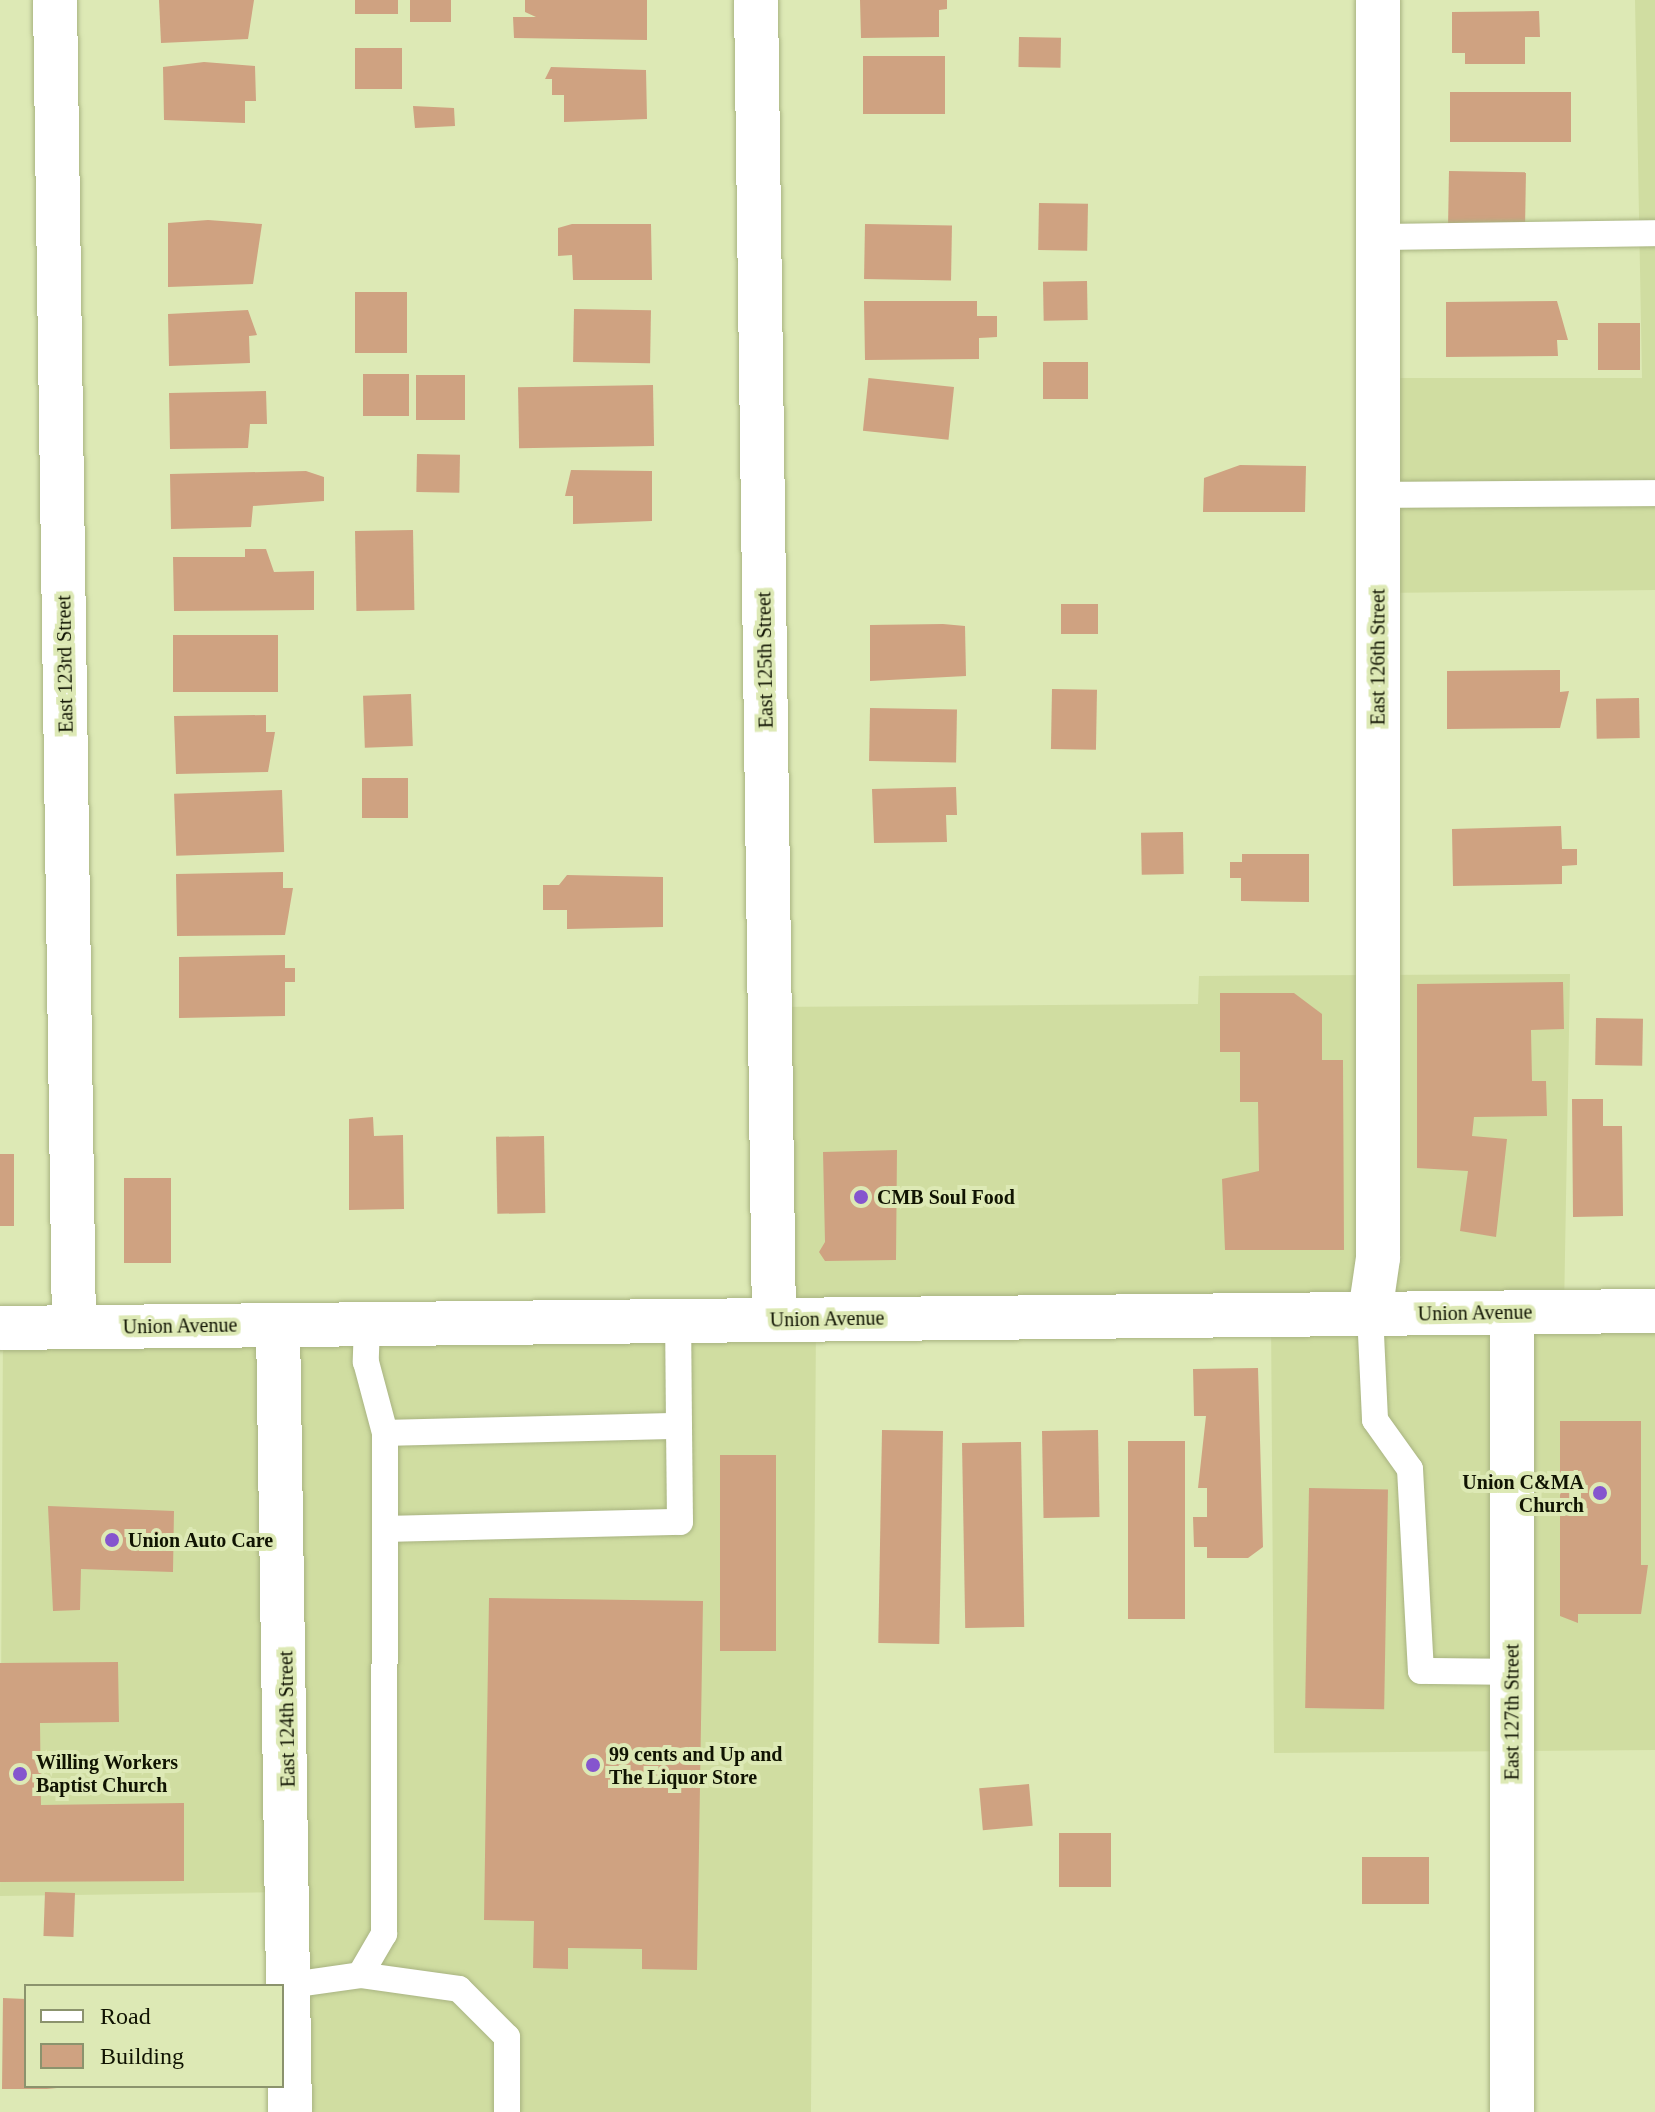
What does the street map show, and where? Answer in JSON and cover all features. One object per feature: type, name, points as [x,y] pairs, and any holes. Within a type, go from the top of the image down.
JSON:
[{"type":"street","name":"East 123rd Street","points":[[55,0],[74,1327]]},
{"type":"street","name":"East 125th Street","points":[[756,0],[774,1320]]},
{"type":"street","name":"East 126th Street","points":[[1370,1313],[1378,1258],[1378,0]]},
{"type":"street","name":"Union Avenue","points":[[0,1328],[1655,1311]]},
{"type":"street","name":"East 127th Street","points":[[1512,1313],[1512,2112]]},
{"type":"street","name":"East 124th Street","points":[[278,1325],[291,1985],[290,2112]]},
{"type":"lane","points":[[1378,237],[1655,233]]},
{"type":"lane","points":[[1378,495],[1655,493]]},
{"type":"lane","points":[[1370,1313],[1375,1420],[1410,1469],[1421,1671],[1512,1672]]},
{"type":"lane","points":[[387,1529],[680,1522],[678,1321]]},
{"type":"lane","points":[[360,1975],[384,1934],[385,1433],[366,1362],[367,1324]]},
{"type":"lane","points":[[385,1433],[679,1426]]},
{"type":"lane","points":[[291,1985],[360,1975],[459,1989],[507,2037],[507,2112]]},
{"type":"shaded area","points":[[1635,0],[1655,0],[1655,590],[1378,593],[1378,378],[1642,378]]},
{"type":"shaded area","points":[[1570,974],[1564,1311],[1655,1311],[1655,1750],[1274,1753],[1271,1315],[816,1319],[811,2112],[290,2112],[291,1892],[0,1896],[3,1328],[774,1320],[770,1007],[1198,1004],[1199,976]]},
{"type":"building","points":[[159,0],[254,0],[248,39],[161,43]]},
{"type":"building","points":[[355,0],[398,0],[398,14],[355,14]]},
{"type":"building","points":[[410,0],[451,0],[451,22],[410,22]]},
{"type":"building","points":[[525,0],[647,0],[647,40],[514,38],[513,17],[536,17],[525,12]]},
{"type":"building","points":[[860,0],[947,0],[947,9],[939,10],[939,37],[861,38]]},
{"type":"building","points":[[1539,11],[1540,37],[1525,37],[1525,64],[1465,64],[1465,53],[1452,53],[1452,12]]},
{"type":"building","points":[[1019,37],[1061,38],[1060,68],[1018,67]]},
{"type":"building","points":[[355,48],[402,48],[402,89],[355,89]]},
{"type":"building","points":[[863,56],[945,56],[945,114],[863,114]]},
{"type":"building","points":[[204,62],[255,66],[256,101],[245,101],[245,123],[164,120],[163,67]]},
{"type":"building","points":[[551,67],[646,70],[647,119],[564,122],[564,95],[552,95],[552,79],[545,79]]},
{"type":"building","points":[[1450,92],[1571,92],[1571,142],[1450,142]]},
{"type":"building","points":[[413,106],[454,108],[455,126],[415,128]]},
{"type":"building","points":[[1449,171],[1526,172],[1525,227],[1448,226]]},
{"type":"building","points":[[1039,203],[1088,204],[1087,251],[1038,250]]},
{"type":"building","points":[[208,220],[262,224],[253,284],[168,287],[168,223]]},
{"type":"building","points":[[572,224],[651,224],[652,280],[573,280],[572,255],[558,256],[558,228]]},
{"type":"building","points":[[865,224],[952,226],[951,281],[864,279]]},
{"type":"building","points":[[1087,281],[1088,320],[1044,321],[1043,282]]},
{"type":"building","points":[[355,292],[407,292],[407,353],[355,353]]},
{"type":"building","points":[[864,301],[977,301],[977,316],[997,316],[997,337],[979,338],[979,359],[865,360]]},
{"type":"building","points":[[1557,301],[1568,340],[1557,340],[1558,356],[1446,357],[1446,302]]},
{"type":"building","points":[[574,309],[651,310],[650,363],[573,362]]},
{"type":"building","points":[[248,310],[257,335],[249,336],[250,363],[169,366],[168,314]]},
{"type":"building","points":[[1598,323],[1640,323],[1640,370],[1598,370]]},
{"type":"building","points":[[1043,362],[1088,362],[1088,399],[1043,399]]},
{"type":"building","points":[[363,374],[409,374],[409,416],[363,416]]},
{"type":"building","points":[[416,375],[465,375],[465,420],[416,420]]},
{"type":"building","points":[[868,378],[954,387],[948,440],[863,431]]},
{"type":"building","points":[[653,385],[654,446],[519,448],[518,387]]},
{"type":"building","points":[[266,391],[267,424],[250,424],[248,448],[170,449],[169,393]]},
{"type":"building","points":[[417,454],[460,455],[459,493],[416,492]]},
{"type":"building","points":[[1240,465],[1306,466],[1305,512],[1203,512],[1204,478]]},
{"type":"building","points":[[571,470],[652,471],[652,521],[573,524],[573,496],[565,496]]},
{"type":"building","points":[[306,471],[324,477],[324,501],[253,506],[251,527],[171,529],[170,474]]},
{"type":"building","points":[[413,530],[414,610],[356,611],[355,531]]},
{"type":"building","points":[[245,549],[266,549],[274,572],[314,571],[314,610],[174,611],[173,557],[245,557]]},
{"type":"building","points":[[1061,604],[1098,604],[1098,634],[1061,634]]},
{"type":"building","points":[[870,625],[965,626],[966,676],[870,681]]},
{"type":"building","points":[[173,635],[278,635],[278,692],[173,692]]},
{"type":"building","points":[[1560,670],[1560,692],[1569,691],[1560,728],[1447,729],[1447,671]]},
{"type":"building","points":[[1052,689],[1097,690],[1096,750],[1051,749]]},
{"type":"building","points":[[411,694],[413,746],[365,748],[363,696]]},
{"type":"building","points":[[1639,698],[1640,738],[1597,739],[1596,699]]},
{"type":"building","points":[[870,708],[957,710],[956,763],[869,761]]},
{"type":"building","points":[[266,715],[266,732],[275,732],[268,772],[176,774],[174,716]]},
{"type":"building","points":[[362,778],[408,778],[408,818],[362,818]]},
{"type":"building","points":[[956,787],[957,815],[946,815],[947,842],[874,843],[872,789]]},
{"type":"building","points":[[282,790],[284,852],[176,856],[174,794]]},
{"type":"building","points":[[1561,826],[1562,849],[1577,849],[1577,865],[1562,866],[1562,884],[1453,886],[1452,829]]},
{"type":"building","points":[[1183,832],[1184,874],[1142,875],[1141,833]]},
{"type":"building","points":[[1242,854],[1309,854],[1309,902],[1241,901],[1241,878],[1230,878],[1230,862],[1242,862]]},
{"type":"building","points":[[283,872],[283,888],[293,888],[285,935],[177,936],[176,874]]},
{"type":"building","points":[[567,875],[663,877],[663,927],[567,929],[567,910],[543,910],[543,885],[559,885]]},
{"type":"building","points":[[285,955],[285,968],[295,968],[295,982],[285,982],[285,1016],[179,1018],[179,957]]},
{"type":"building","points":[[1563,982],[1564,1029],[1531,1030],[1532,1081],[1546,1081],[1547,1116],[1474,1117],[1472,1136],[1507,1139],[1496,1237],[1460,1231],[1468,1171],[1417,1168],[1417,984]]},
{"type":"building","points":[[1220,993],[1294,993],[1322,1014],[1322,1060],[1343,1060],[1344,1250],[1225,1250],[1222,1179],[1259,1171],[1258,1102],[1240,1102],[1240,1052],[1220,1052]]},
{"type":"building","points":[[1596,1018],[1643,1019],[1642,1066],[1595,1065]]},
{"type":"building","points":[[1572,1099],[1603,1099],[1603,1126],[1622,1126],[1623,1216],[1573,1217]]},
{"type":"building","points":[[373,1117],[374,1136],[403,1135],[404,1209],[349,1210],[349,1119]]},
{"type":"building","points":[[544,1136],[545,1213],[497,1214],[496,1137]]},
{"type":"building","name":"CMB Soul Food","points":[[897,1150],[896,1260],[825,1261],[819,1252],[825,1242],[823,1152]]},
{"type":"building","points":[[0,1154],[14,1154],[14,1226],[0,1226]]},
{"type":"building","points":[[124,1178],[171,1178],[171,1263],[124,1263]]},
{"type":"building","points":[[1258,1368],[1263,1547],[1248,1558],[1207,1558],[1207,1547],[1194,1547],[1193,1517],[1207,1517],[1207,1488],[1198,1488],[1206,1416],[1194,1416],[1193,1369]]},
{"type":"building","name":"Union C&MA Church","points":[[1560,1421],[1641,1421],[1641,1565],[1648,1565],[1641,1614],[1578,1614],[1578,1623],[1560,1616]]},
{"type":"building","points":[[882,1430],[943,1431],[939,1644],[878,1643]]},
{"type":"building","points":[[1098,1430],[1100,1517],[1044,1518],[1042,1431]]},
{"type":"building","points":[[1128,1441],[1185,1441],[1185,1619],[1128,1619]]},
{"type":"building","points":[[1021,1442],[1024,1627],[965,1628],[962,1443]]},
{"type":"building","points":[[720,1455],[776,1455],[776,1651],[720,1651]]},
{"type":"building","points":[[1309,1488],[1388,1489],[1384,1709],[1305,1708]]},
{"type":"building","name":"Union Auto Care","points":[[48,1506],[174,1511],[173,1572],[81,1569],[80,1610],[53,1611]]},
{"type":"building","name":"99 cents and Up and The Liquor Store","points":[[489,1598],[703,1601],[697,1970],[642,1969],[642,1949],[568,1948],[568,1969],[533,1968],[534,1921],[484,1920]]},
{"type":"building","name":"Willing Workers Baptist Church","points":[[118,1662],[119,1722],[40,1723],[41,1805],[184,1803],[184,1881],[0,1882],[0,1663]]},
{"type":"building","points":[[1029,1784],[1033,1826],[983,1830],[979,1788]]},
{"type":"building","points":[[1059,1833],[1111,1833],[1111,1887],[1059,1887]]},
{"type":"building","points":[[1362,1857],[1429,1857],[1429,1904],[1362,1904]]},
{"type":"building","points":[[45,1892],[75,1893],[73,1937],[43,1936]]},
{"type":"building","points":[[3,1998],[24,1999],[24,2088],[57,2089],[2,2089]]},
{"type":"place","name":"CMB Soul Food","points":[[861,1197]]},
{"type":"place","name":"Union C&MA Church","points":[[1600,1493]]},
{"type":"place","name":"Union Auto Care","points":[[112,1540]]},
{"type":"place","name":"99 cents and Up and The Liquor Store","points":[[593,1765]]},
{"type":"place","name":"Willing Workers Baptist Church","points":[[20,1774]]}]
